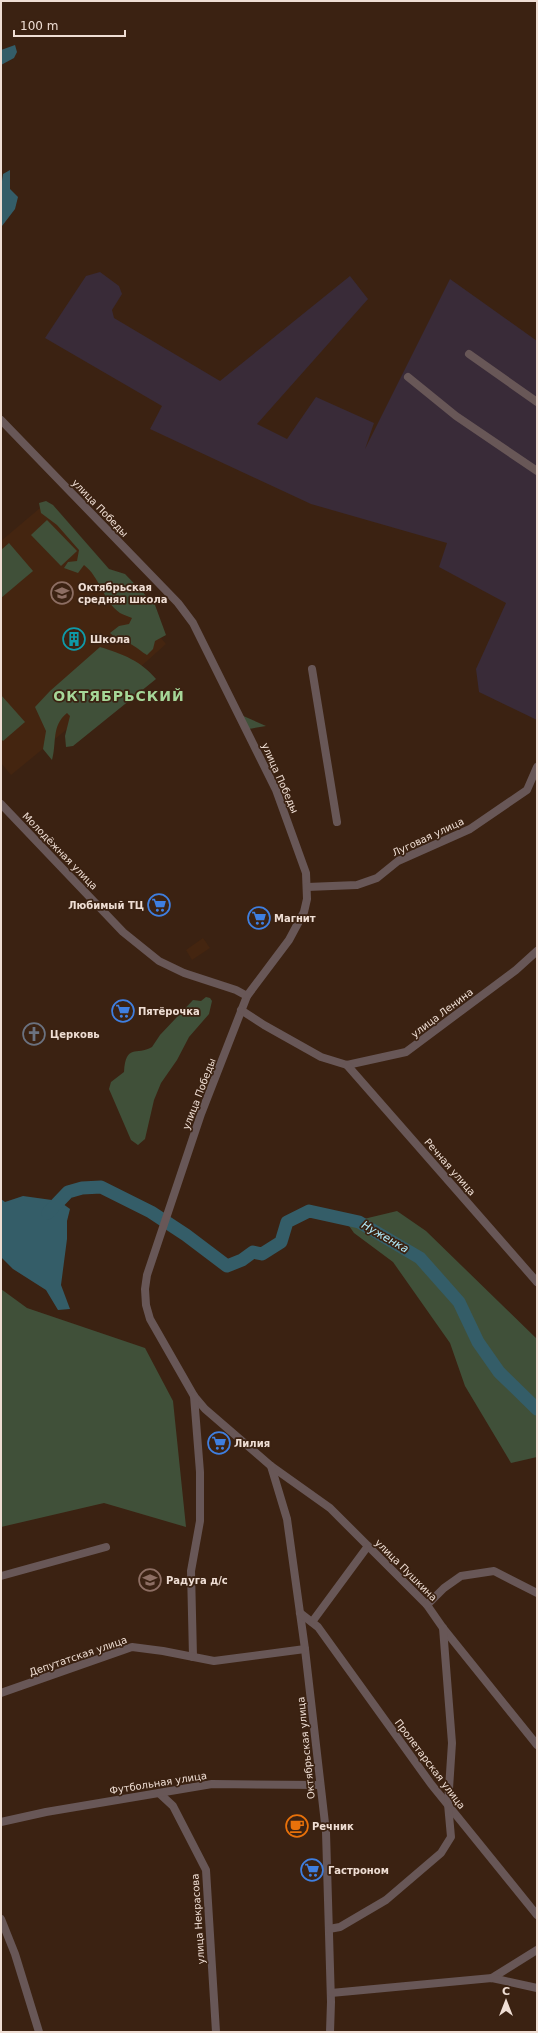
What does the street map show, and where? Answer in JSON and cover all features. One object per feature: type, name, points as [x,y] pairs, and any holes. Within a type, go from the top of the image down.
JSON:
[{"type":"street","points":[[470,354],[537,402]]},
{"type":"street","points":[[408,376],[456,416],[537,471]]},
{"type":"street","name":"улица Победы","points":[[1,420],[178,602],[193,623],[276,790],[301,855],[306,873],[307,887],[304,912],[297,927],[247,996],[201,1114],[158,1237],[147,1274],[145,1289],[146,1304],[150,1319],[161,1341],[194,1396]]},
{"type":"street","points":[[312,669],[337,822]]},
{"type":"street","name":"Луговая улица","points":[[307,887],[357,885],[377,878],[398,861],[470,829],[527,790],[537,767]]},
{"type":"street","name":"Молодёжная улица","points":[[1,804],[123,932],[159,961],[184,973],[236,990],[247,996]]},
{"type":"street","name":"улица Ленина","points":[[347,1065],[406,1052],[516,970],[537,951]]},
{"type":"street","points":[[241,1010],[264,1025],[321,1057],[347,1065]]},
{"type":"street","name":"Речная улица","points":[[347,1065],[537,1282]]},
{"type":"street","points":[[193,1657],[191,1571],[200,1521],[200,1472],[194,1396]]},
{"type":"street","name":"улица Пушкина","points":[[194,1396],[205,1409],[271,1466],[330,1508],[427,1605],[443,1628],[537,1745]]},
{"type":"street","name":"Октябрьская улица","points":[[271,1466],[287,1519],[305,1649],[326,1832],[331,1993],[330,2032]]},
{"type":"street","points":[[1,1576],[106,1546]]},
{"type":"street","points":[[312,1622],[368,1546]]},
{"type":"street","points":[[427,1605],[444,1588],[461,1576],[494,1571],[537,1593]]},
{"type":"street","name":"Пролетарская улица","points":[[300,1613],[318,1627],[393,1732],[448,1805],[537,1916]]},
{"type":"street","points":[[329,1929],[340,1927],[386,1900],[441,1853],[451,1837],[448,1805],[452,1743],[443,1628]]},
{"type":"street","name":"Депутатская улица","points":[[1,1693],[132,1647],[164,1651],[214,1662],[305,1649]]},
{"type":"street","name":"Футбольная улица","points":[[1,1822],[46,1812],[212,1784],[320,1785]]},
{"type":"street","name":"улица Некрасова","points":[[159,1792],[173,1806],[206,1870],[216,2032]]},
{"type":"street","points":[[1,1919],[15,1954],[38,2028]]},
{"type":"street","points":[[492,1978],[537,1950]]},
{"type":"street","points":[[331,1993],[492,1978],[537,1988]]},
{"type":"shaded area","points":[[100,272],[119,286],[122,294],[112,310],[114,318],[220,381],[350,276],[368,299],[257,424],[287,439],[316,397],[374,423],[365,449],[450,279],[537,341],[537,720],[479,692],[476,669],[506,603],[439,567],[447,543],[311,504],[150,429],[162,406],[45,338],[86,276]]},
{"type":"shaded area","name":"Октябрьская средняя школа","points":[[46,503],[166,644],[111,693],[11,775],[1,763],[1,541]]},
{"type":"shaded area","points":[[203,938],[210,948],[192,960],[186,950]]},
{"type":"green space","points":[[46,501],[53,505],[109,569],[125,574],[155,605],[166,635],[155,641],[153,649],[147,655],[129,643],[117,639],[110,633],[119,626],[129,624],[132,618],[121,614],[114,608],[89,570],[84,565],[78,573],[64,568],[68,562],[77,561],[79,550],[57,525],[41,513],[39,503]]},
{"type":"green space","points":[[47,520],[77,551],[61,566],[31,535]]},
{"type":"green space","points":[[9,543],[33,571],[1,598],[1,550]]},
{"type":"green space","points":[[100,647],[116,652],[138,663],[156,679],[73,746],[66,747],[65,736],[70,716],[67,713],[59,723],[55,735],[52,760],[43,749],[46,731],[35,707],[50,691]]},
{"type":"green space","points":[[1,695],[25,722],[3,741],[1,739]]},
{"type":"green space","points":[[241,715],[266,726],[249,729]]},
{"type":"green space","points":[[206,997],[210,998],[212,1001],[209,1014],[189,1037],[177,1060],[161,1083],[154,1100],[145,1139],[138,1145],[131,1140],[109,1089],[111,1082],[124,1072],[127,1057],[130,1054],[152,1047],[160,1035],[193,1000],[201,1001]]},
{"type":"green space","points":[[397,1211],[426,1231],[537,1339],[537,1457],[511,1463],[465,1386],[450,1343],[393,1262],[354,1233],[347,1223]]},
{"type":"green space","points":[[1,1289],[27,1308],[145,1348],[173,1401],[186,1527],[104,1503],[1,1527]]},
{"type":"water","points":[[15,45],[17,52],[14,58],[1,65],[1,50]]},
{"type":"water","points":[[10,170],[10,189],[18,197],[15,209],[2,226],[1,188],[3,174]]},
{"type":"water","points":[[23,1196],[59,1201],[70,1209],[67,1221],[67,1239],[61,1285],[70,1309],[58,1310],[46,1290],[13,1269],[1,1257],[1,1199],[5,1202]]},
{"type":"waterway","name":"Нуженка","points":[[48,1213],[68,1192],[82,1188],[101,1187],[151,1212],[186,1235],[227,1266],[242,1260],[253,1252],[262,1254],[281,1242],[287,1222],[309,1211],[359,1222],[420,1258],[459,1302],[478,1342],[499,1372],[537,1409]]},
{"type":"place","name":"Октябрьская средняя школа","points":[[62,593]]},
{"type":"place","name":"Школа","points":[[74,639]]},
{"type":"place","name":"Любимый ТЦ","points":[[159,905]]},
{"type":"place","name":"Магнит","points":[[259,918]]},
{"type":"place","name":"Пятёрочка","points":[[123,1011]]},
{"type":"place","name":"Церковь","points":[[34,1034]]},
{"type":"place","name":"Лилия","points":[[219,1443]]},
{"type":"place","name":"Радуга д/с","points":[[150,1580]]},
{"type":"place","name":"Речник","points":[[297,1826]]},
{"type":"place","name":"Гастроном","points":[[312,1870]]},
{"type":"district","name":"ОКТЯБРЬСКИЙ","points":[[119,696]]}]
